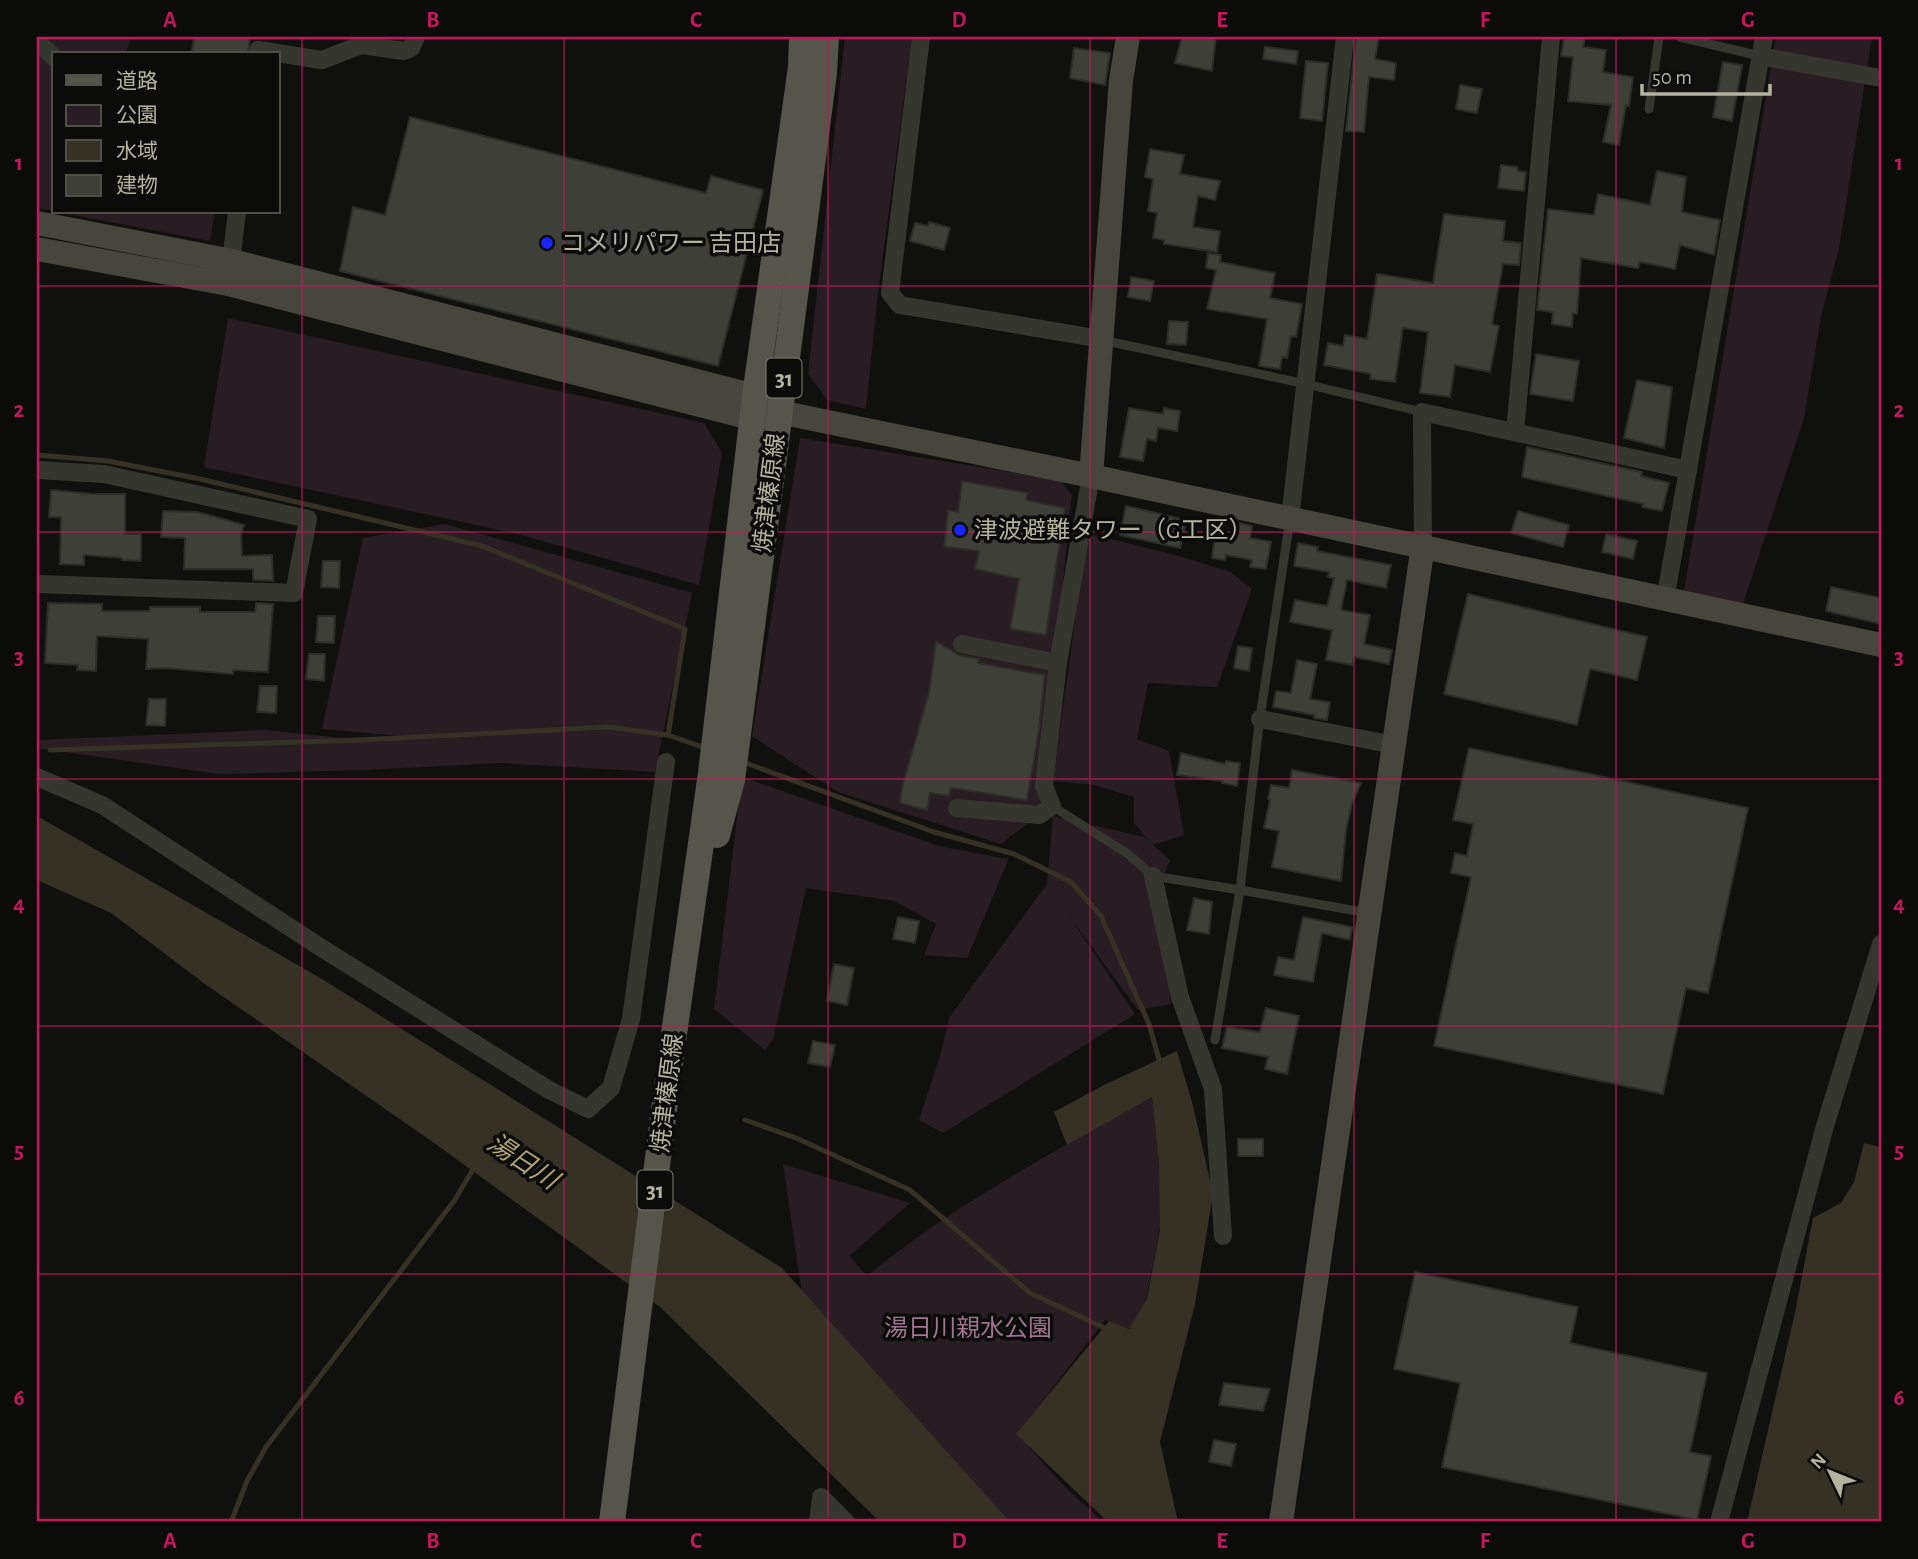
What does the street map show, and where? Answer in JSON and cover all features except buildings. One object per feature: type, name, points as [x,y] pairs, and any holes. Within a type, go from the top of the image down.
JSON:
[{"type":"main road","name":"焼津榛原線","points":[[729,718],[754,407],[801,67],[802,37]]},
{"type":"main road","name":"焼津榛原線","points":[[612,1522],[671,1055],[688,944],[721,776],[779,412],[824,73],[826,37]]},
{"type":"main road","name":"焼津榛原線","points":[[624,1522],[638,1324]]},
{"type":"street","points":[[259,47],[322,60],[360,45],[404,51],[411,48],[415,37]]},
{"type":"street","points":[[921,37],[890,293],[900,305],[1101,340]]},
{"type":"street","points":[[957,808],[1039,815],[1052,806],[1044,786],[1058,663],[1091,476],[1120,94],[1128,37]]},
{"type":"street","points":[[1290,519],[1345,37]]},
{"type":"street","points":[[1515,432],[1551,37]]},
{"type":"street","points":[[1665,600],[1763,37]]},
{"type":"street","points":[[37,42],[52,55]]},
{"type":"street","points":[[1760,56],[1881,78]]},
{"type":"street","points":[[230,272],[237,214]]},
{"type":"street","points":[[37,223],[754,407],[1423,545],[1665,600],[1881,645]]},
{"type":"street","points":[[37,249],[230,272]]},
{"type":"street","points":[[1281,1522],[1423,545],[1422,412],[1688,470]]},
{"type":"street","points":[[37,470],[104,474],[308,519],[294,593],[37,584]]},
{"type":"street","points":[[962,644],[1058,663]]},
{"type":"street","points":[[1260,719],[1394,745]]},
{"type":"street","points":[[37,777],[102,805],[481,1048],[549,1090],[588,1109],[611,1088],[632,1019],[666,762]]},
{"type":"street","points":[[1153,876],[1180,997],[1213,1089],[1223,1237]]},
{"type":"street","points":[[1718,1522],[1825,1126],[1881,944]]},
{"type":"street","points":[[818,1522],[821,1497],[846,1522]]},
{"type":"lane","points":[[1649,109],[1659,37]]},
{"type":"lane","points":[[1680,37],[1760,56]]},
{"type":"lane","points":[[1101,340],[1422,412]]},
{"type":"lane","points":[[1215,1040],[1240,890],[1260,719],[1290,519]]},
{"type":"lane","points":[[1052,806],[1128,854],[1153,876],[1369,913]]},
{"type":"green space","points":[[37,37],[47,43],[47,37],[132,37],[126,52],[52,52],[52,211],[37,208]]},
{"type":"green space","points":[[845,37],[912,37],[878,293],[866,409],[827,400],[808,374]]},
{"type":"green space","points":[[1776,37],[1872,37],[1839,248],[1821,317],[1804,418],[1741,610],[1683,597]]},
{"type":"green space","points":[[68,214],[215,214],[210,241]]},
{"type":"green space","points":[[228,318],[704,423],[722,453],[699,585],[514,533],[204,467]]},
{"type":"green space","points":[[800,438],[1060,480],[1072,495],[1039,815],[1001,844],[838,792],[752,736]]},
{"type":"green space","points":[[445,524],[692,593],[655,772],[500,763],[219,774],[37,748],[37,740],[266,730],[360,740],[412,737],[322,729],[363,538]]},
{"type":"green space","points":[[1087,533],[1183,557],[1230,572],[1252,589],[1217,687],[1148,683],[1137,739],[1169,751],[1184,835],[1153,845],[1170,860],[1157,893],[1171,1004],[1138,1010],[1069,916],[1135,1014],[943,1133],[919,1120],[941,1053],[949,1018],[1047,884],[1053,816],[1144,837],[1149,841],[1134,823],[1134,797],[1094,785],[1053,781]]},
{"type":"green space","points":[[742,777],[939,846],[1009,858],[967,958],[924,955],[936,924],[895,901],[806,888],[773,1040],[765,1050],[714,1009]]},
{"type":"green space","name":"湯日川親水公園","points":[[1152,1096],[1164,1207],[1144,1311],[1129,1329],[1105,1320],[1017,1434],[1063,1485],[1103,1522],[1005,1522],[803,1301],[783,1164],[910,1203],[849,1256],[867,1276],[970,1202]]},
{"type":"water","name":"湯日川","points":[[37,816],[322,979],[782,1268],[1010,1522],[880,1522],[660,1307],[430,1140],[205,984],[111,913],[37,880]]},
{"type":"water","points":[[1177,1051],[1213,1194],[1195,1304],[1160,1442],[1178,1522],[1108,1522],[1016,1434],[1109,1321],[1129,1329],[1147,1299],[1160,1230],[1159,1163],[1152,1097],[1067,1145],[1054,1112]]},
{"type":"water","points":[[1864,1143],[1881,1147],[1881,1522],[1747,1522],[1796,1308],[1813,1218],[1841,1203],[1854,1182]]},
{"type":"waterway","points":[[37,455],[108,461],[200,479],[482,546],[685,629],[668,735]]},
{"type":"waterway","points":[[50,750],[360,740],[609,727],[668,735],[705,748]]},
{"type":"waterway","points":[[743,762],[934,832],[1014,854],[1071,882],[1101,916],[1149,1024],[1160,1063]]},
{"type":"waterway","points":[[745,1120],[796,1138],[910,1190],[1030,1293],[1109,1330]]},
{"type":"waterway","points":[[231,1522],[247,1481],[266,1447],[454,1201],[475,1166]]},
{"type":"place","name":"コメリパワー 吉田店","points":[[547,243]]},
{"type":"place","name":"津波避難タワー（G工区）","points":[[960,530]]}]
